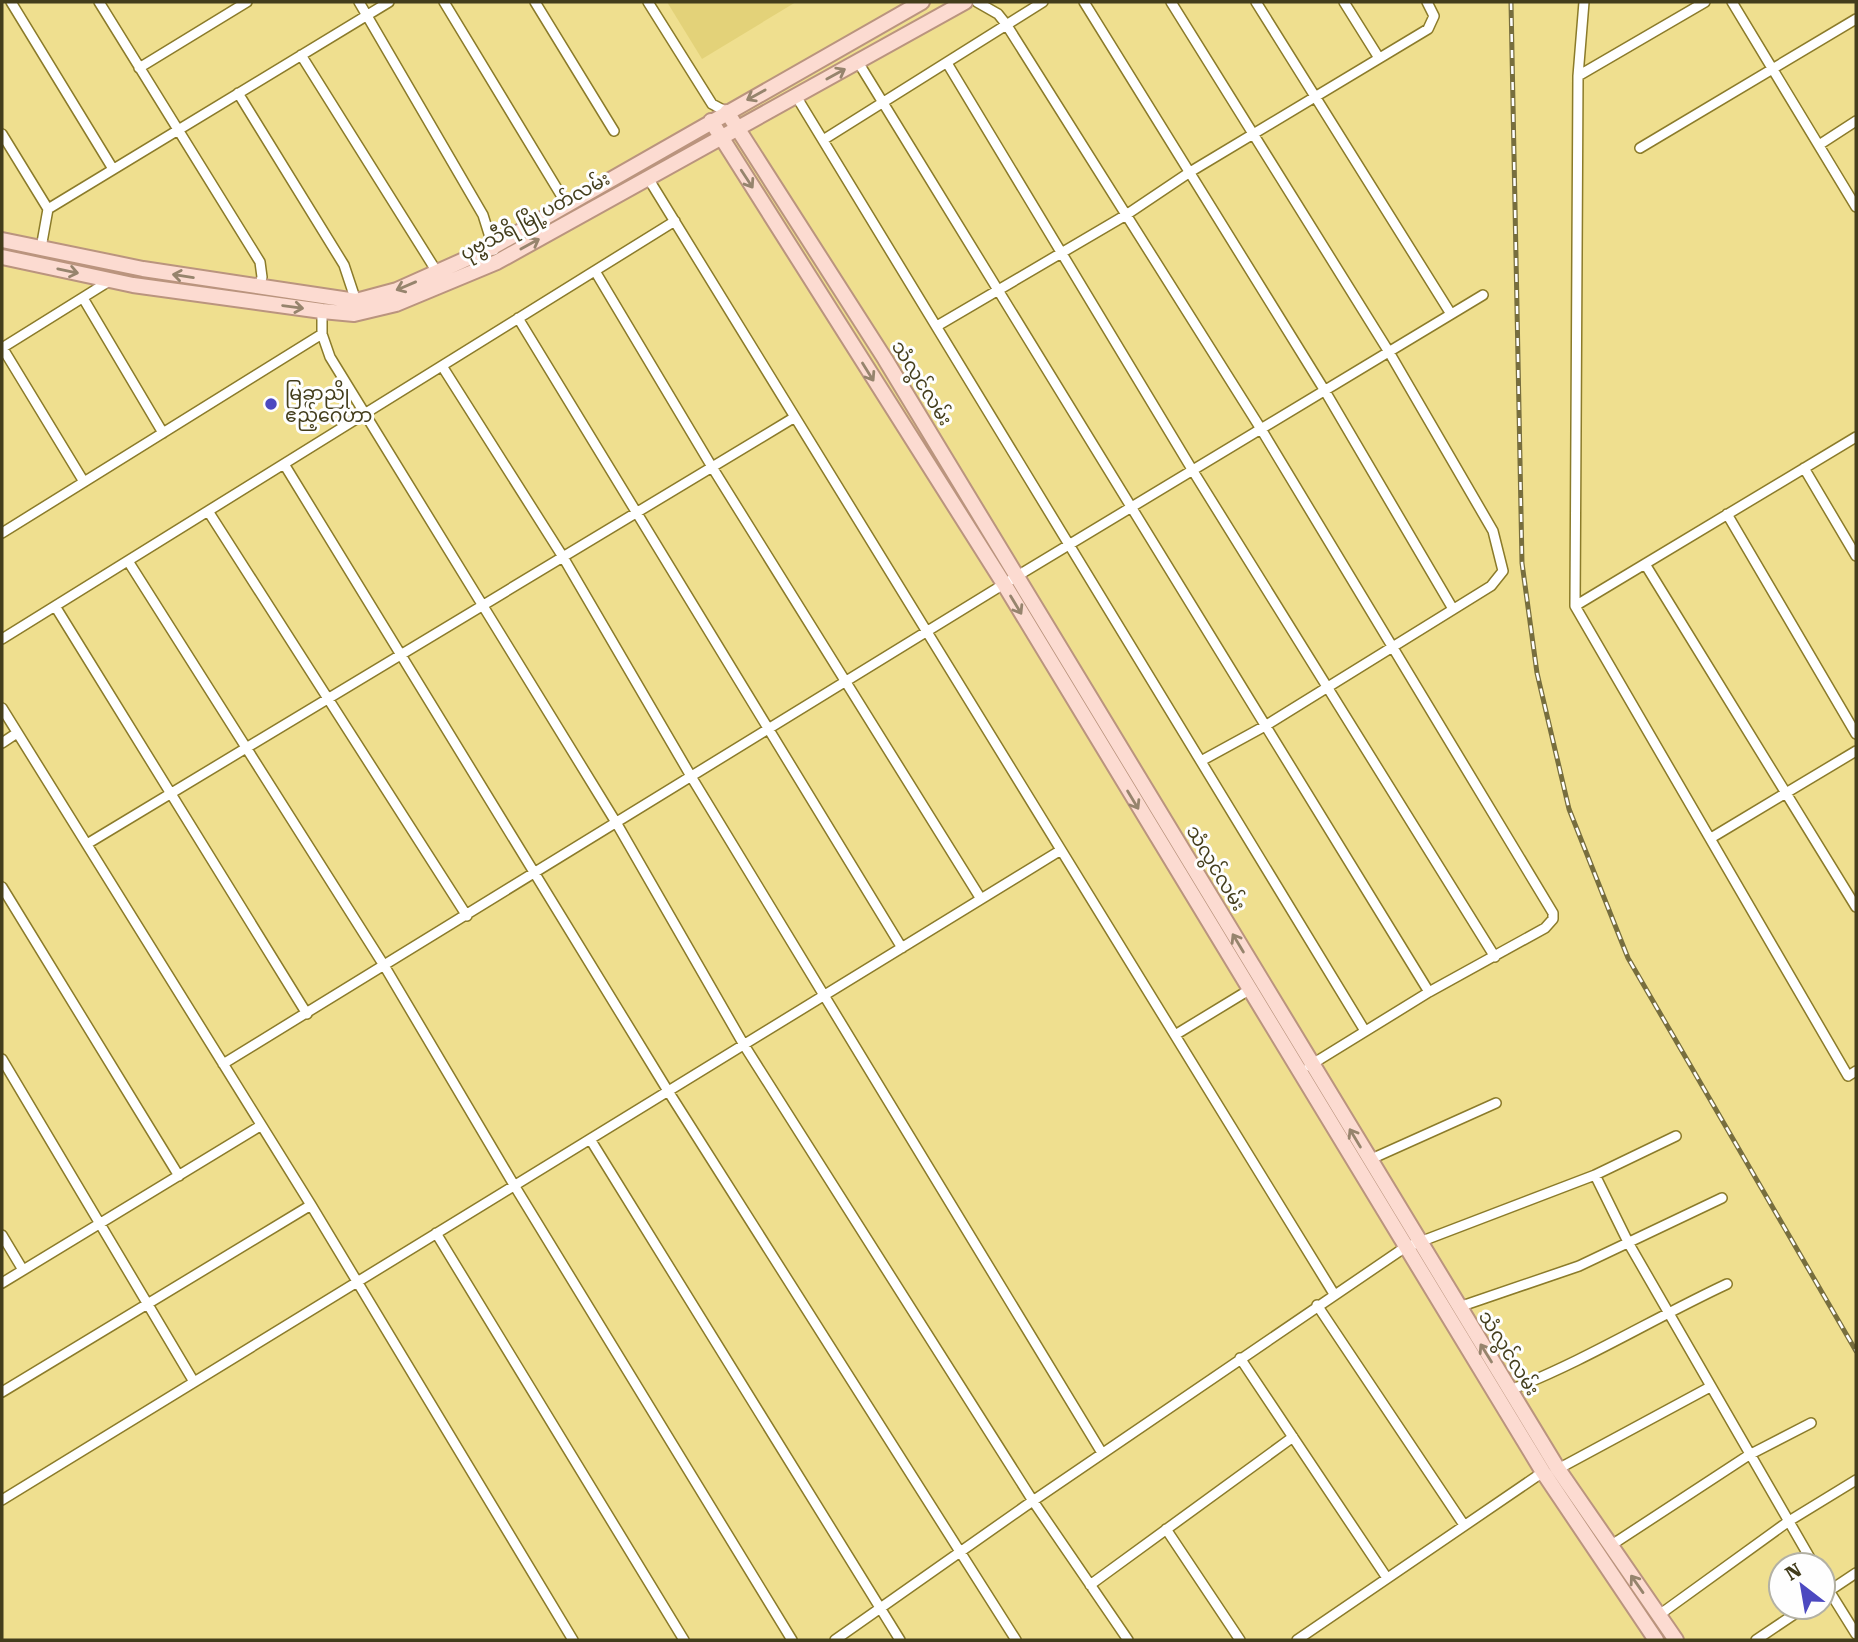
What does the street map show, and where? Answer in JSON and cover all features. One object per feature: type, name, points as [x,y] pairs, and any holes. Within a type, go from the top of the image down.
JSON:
[{"type":"main road","name":"ပုဗ္ဗသီရိ မြို့ပတ်လမ်း","points":[[2,240],[135,268],[356,301],[397,290],[494,247],[922,2]]},
{"type":"main road","name":"ပုဗ္ဗသီရိ မြို့ပတ်လမ်း","points":[[2,257],[133,285],[322,311],[354,314],[396,304],[497,262],[965,2]]},
{"type":"main road","name":"သံလွင်လမ်း","points":[[727,112],[885,359],[1558,1469],[1676,1640]]},
{"type":"main road","name":"သံလွင်လမ်း","points":[[711,121],[1004,584],[1404,1248],[1543,1472],[1656,1640]]},
{"type":"main road","points":[[133,285],[135,268]]},
{"type":"street","points":[[11,2],[113,169]]},
{"type":"street","points":[[113,2],[101,5],[260,262],[262,277],[259,287]]},
{"type":"street","points":[[139,68],[247,2]]},
{"type":"street","points":[[359,2],[483,215],[497,262]]},
{"type":"street","points":[[48,209],[389,2]]},
{"type":"street","points":[[444,2],[567,205]]},
{"type":"street","points":[[535,2],[614,131]]},
{"type":"street","points":[[648,2],[712,104],[727,112]]},
{"type":"street","points":[[977,2],[998,14],[1006,24],[1262,429],[1553,913],[1553,919],[1545,928],[1429,992],[1298,1073]]},
{"type":"street","points":[[823,140],[1043,2]]},
{"type":"street","points":[[1084,2],[1325,391],[1452,609]]},
{"type":"street","points":[[1171,2],[1256,134],[1389,352],[1500,547],[1503,571],[1499,579],[1452,609],[1265,726],[1202,761]]},
{"type":"street","points":[[1256,2],[1451,314]]},
{"type":"street","points":[[1344,2],[1379,58]]},
{"type":"street","points":[[937,326],[1126,215],[1191,172],[1431,25],[1434,16],[1427,2]]},
{"type":"street","points":[[1584,2],[1578,76],[1575,607],[1848,1076],[1856,1071]]},
{"type":"street","points":[[1578,76],[1705,2]]},
{"type":"street","points":[[1732,2],[1856,207]]},
{"type":"street","points":[[1640,148],[1856,19]]},
{"type":"street","points":[[301,55],[437,272]]},
{"type":"street","points":[[858,62],[1429,992]]},
{"type":"street","points":[[947,63],[1193,471],[1495,957]]},
{"type":"street","points":[[238,93],[344,265],[356,301]]},
{"type":"street","points":[[796,96],[1366,1031]]},
{"type":"street","points":[[711,121],[712,104]]},
{"type":"street","points":[[1819,145],[1856,121]]},
{"type":"street","points":[[2,134],[48,209],[41,248]]},
{"type":"street","points":[[648,178],[1334,1293]]},
{"type":"street","points":[[2,639],[675,221]]},
{"type":"street","points":[[595,271],[712,467],[981,899]]},
{"type":"street","points":[[84,482],[2,348],[111,280]]},
{"type":"street","points":[[223,1064],[927,634],[1004,584],[1483,295]]},
{"type":"street","points":[[83,298],[163,433]]},
{"type":"street","points":[[322,311],[321,334],[330,357],[617,824],[744,1045],[1033,1501],[1129,1640]]},
{"type":"street","points":[[518,318],[771,729],[902,948]]},
{"type":"street","points":[[3,529],[84,482],[321,334]]},
{"type":"street","points":[[442,366],[563,557],[692,778],[1102,1453]]},
{"type":"street","points":[[87,844],[795,417]]},
{"type":"street","points":[[1575,607],[1856,437]]},
{"type":"street","points":[[284,464],[667,1091],[958,1553],[1016,1640]]},
{"type":"street","points":[[1804,468],[1856,556]]},
{"type":"street","points":[[208,511],[326,700],[467,916]]},
{"type":"street","points":[[1727,514],[1856,734]]},
{"type":"street","points":[[128,561],[385,967],[514,1185],[792,1640]]},
{"type":"street","points":[[1646,564],[1856,907]]},
{"type":"street","points":[[55,606],[307,1014]]},
{"type":"street","points":[[2,708],[311,1205],[573,1640]]},
{"type":"street","points":[[2,743],[17,733]]},
{"type":"street","points":[[1711,838],[1856,751]]},
{"type":"street","points":[[2,1500],[1061,850]]},
{"type":"street","points":[[2,887],[179,1176]]},
{"type":"street","points":[[1175,1035],[1249,989]]},
{"type":"street","points":[[2,1059],[194,1382]]},
{"type":"street","points":[[1369,1160],[1496,1102]]},
{"type":"street","points":[[2,1283],[260,1126]]},
{"type":"street","points":[[835,1640],[1334,1293],[1404,1248],[1595,1175],[1676,1136]]},
{"type":"street","points":[[590,1139],[900,1640]]},
{"type":"street","points":[[1595,1175],[1629,1244],[1806,1551]]},
{"type":"street","points":[[1459,1307],[1505,1294],[1629,1244],[1722,1198]]},
{"type":"street","points":[[2,1392],[311,1205]]},
{"type":"street","points":[[436,1233],[684,1640]]},
{"type":"street","points":[[2,1235],[23,1270]]},
{"type":"street","points":[[1510,1390],[1608,1346],[1669,1311],[1727,1284]]},
{"type":"street","points":[[1317,1305],[1464,1525]]},
{"type":"street","points":[[1240,1358],[1387,1578]]},
{"type":"street","points":[[1558,1469],[1710,1387]]},
{"type":"street","points":[[1610,1546],[1749,1455],[1811,1423]]},
{"type":"street","points":[[1090,1585],[1293,1437]]},
{"type":"street","points":[[1297,1640],[1543,1472]]},
{"type":"street","points":[[1659,1615],[1789,1521],[1856,1480]]},
{"type":"street","points":[[1166,1530],[1240,1640]]},
{"type":"street","points":[[1837,1586],[1856,1573]]},
{"type":"street","points":[[1837,1608],[1856,1634]]},
{"type":"street","points":[[1756,1640],[1784,1621]]},
{"type":"shaded area","points":[[667,2],[796,2],[702,59]]},
{"type":"railway","points":[[1511,2],[1522,563],[1537,673],[1569,809],[1628,958],[1856,1351]]},
{"type":"place","name":"မြခွာညို ဧည့်ဂေဟာ","points":[[271,404]]}]
